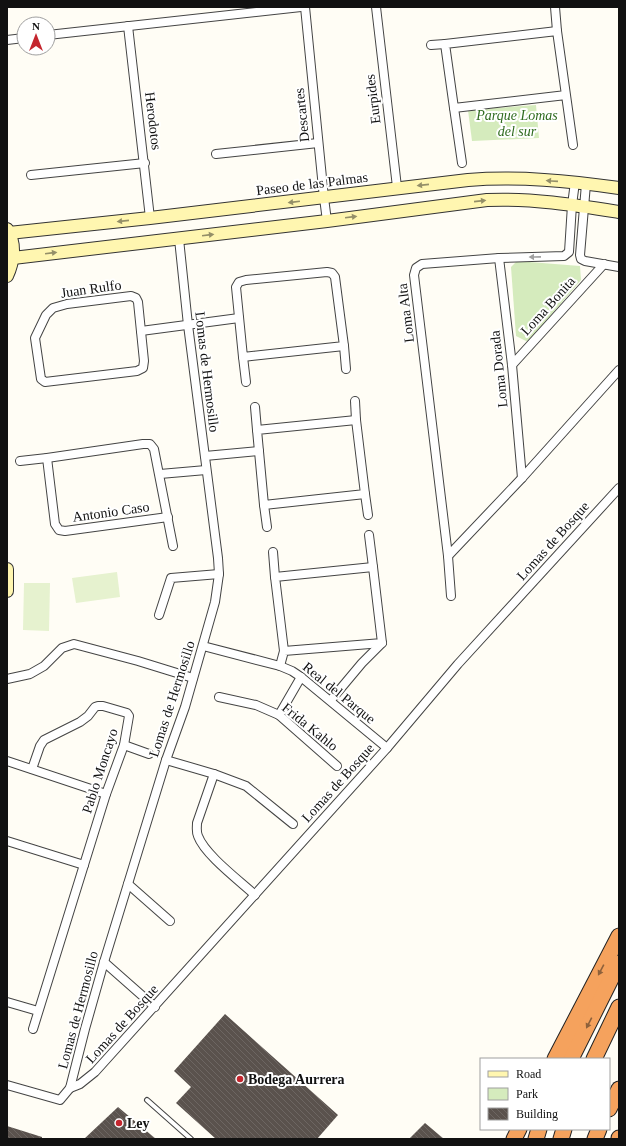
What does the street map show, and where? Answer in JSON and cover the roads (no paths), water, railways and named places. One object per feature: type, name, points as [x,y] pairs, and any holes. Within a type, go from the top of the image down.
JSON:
[{"type":"highway","points":[[556,1058],[619,936]]},
{"type":"highway","points":[[572,1058],[619,963]]},
{"type":"highway","points":[[594,1058],[619,1007]]},
{"type":"highway","points":[[610,1107],[619,1090]]},
{"type":"highway","points":[[514,1139],[518,1130]]},
{"type":"street","points":[[56,34],[301,7]]},
{"type":"street","name":"Descartes","points":[[305,7],[327,221]]},
{"type":"street","name":"Eurpides","points":[[376,7],[397,187]]},
{"type":"street","points":[[555,7],[573,145]]},
{"type":"street","name":"Herodotos","points":[[128,26],[145,163],[150,218]]},
{"type":"street","points":[[431,45],[557,31]]},
{"type":"street","points":[[446,44],[462,163]]},
{"type":"street","points":[[454,108],[566,95]]},
{"type":"street","points":[[216,154],[318,142]]},
{"type":"street","points":[[31,175],[145,163]]},
{"type":"street","name":"Paseo de las Palmas","points":[[8,231],[150,218],[324,198],[397,187],[468,180],[502,178],[580,183],[619,188]]},
{"type":"street","name":"Loma Alta","points":[[451,596],[448,556],[414,275],[416,268],[422,264],[499,258],[567,255],[569,252],[578,206],[580,183]]},
{"type":"street","name":"Loma Alta","points":[[580,183],[578,206],[581,259],[619,267]]},
{"type":"street","points":[[13,258],[327,221],[487,200],[536,200],[619,212]]},
{"type":"street","points":[[7,276],[13,258],[13,245],[8,231]]},
{"type":"street","name":"Lomas de Hermosillo","points":[[7,1085],[60,1100],[70,1088],[104,962],[166,760],[185,707],[215,602],[219,574],[188,326],[179,239]]},
{"type":"street","name":"Loma Dorada","points":[[499,258],[512,365],[522,478]]},
{"type":"street","name":"Loma Bonita","points":[[512,365],[604,264]]},
{"type":"street","points":[[246,382],[236,288],[239,282],[246,280],[327,272],[332,273],[335,276],[346,369]]},
{"type":"street","name":"Juan Rulfo","points":[[131,296],[136,298],[138,302],[141,332],[144,368],[137,371],[45,382],[41,379],[35,338],[46,315],[53,308],[67,304],[131,296]]},
{"type":"street","points":[[141,332],[239,318]]},
{"type":"street","points":[[243,357],[344,346]]},
{"type":"street","points":[[448,556],[522,478],[619,370]]},
{"type":"street","points":[[355,401],[368,515]]},
{"type":"street","points":[[255,407],[267,527]]},
{"type":"street","points":[[257,430],[356,420]]},
{"type":"street","name":"Antonio Caso","points":[[20,461],[150,444],[154,449],[160,474],[173,546]]},
{"type":"street","points":[[205,456],[259,451]]},
{"type":"street","name":"Antonio Caso","points":[[47,458],[55,524],[58,530],[65,531],[168,517]]},
{"type":"street","points":[[160,474],[206,470]]},
{"type":"street","name":"Lomas de Bosque","points":[[70,1088],[80,1084],[96,1072],[387,748],[458,664],[619,488]]},
{"type":"street","points":[[264,504],[366,494]]},
{"type":"street","points":[[369,535],[382,643]]},
{"type":"street","points":[[273,552],[284,651],[280,666]]},
{"type":"street","points":[[275,577],[373,567]]},
{"type":"street","points":[[7,569],[7,591]]},
{"type":"street","points":[[160,615],[171,578],[219,574]]},
{"type":"street","points":[[284,651],[382,643]]},
{"type":"street","points":[[331,700],[362,663],[382,643]]},
{"type":"street","points":[[7,679],[30,674],[44,666],[62,648],[74,644],[138,661],[193,678]]},
{"type":"street","name":"Real del Parque","points":[[203,646],[280,666],[292,671],[331,700],[387,748]]},
{"type":"street","points":[[279,715],[302,677]]},
{"type":"street","name":"Frida Kahlo","points":[[218,697],[256,705],[279,715],[337,766]]},
{"type":"street","name":"Pablo Moncayo","points":[[32,769],[40,746],[44,740],[80,722],[98,706],[103,706],[129,716],[124,745],[106,794],[33,1029]]},
{"type":"street","points":[[124,745],[149,754]]},
{"type":"street","points":[[166,760],[214,774],[246,786],[293,824]]},
{"type":"street","points":[[7,761],[106,794]]},
{"type":"street","points":[[214,774],[197,823],[196,831],[198,837],[211,854],[255,895]]},
{"type":"street","points":[[8,844],[84,865]]},
{"type":"street","points":[[128,884],[170,921]]},
{"type":"street","points":[[104,962],[155,1007]]},
{"type":"street","points":[[7,1002],[38,1011]]},
{"type":"lane","points":[[147,1100],[191,1139]]},
{"type":"place","name":"Bodega Aurrera","points":[[240,1079]]},
{"type":"place","name":"Ley","points":[[119,1123]]},
{"type":"park label","name":"Parque Lomas del sur","points":[[517,124]]}]
